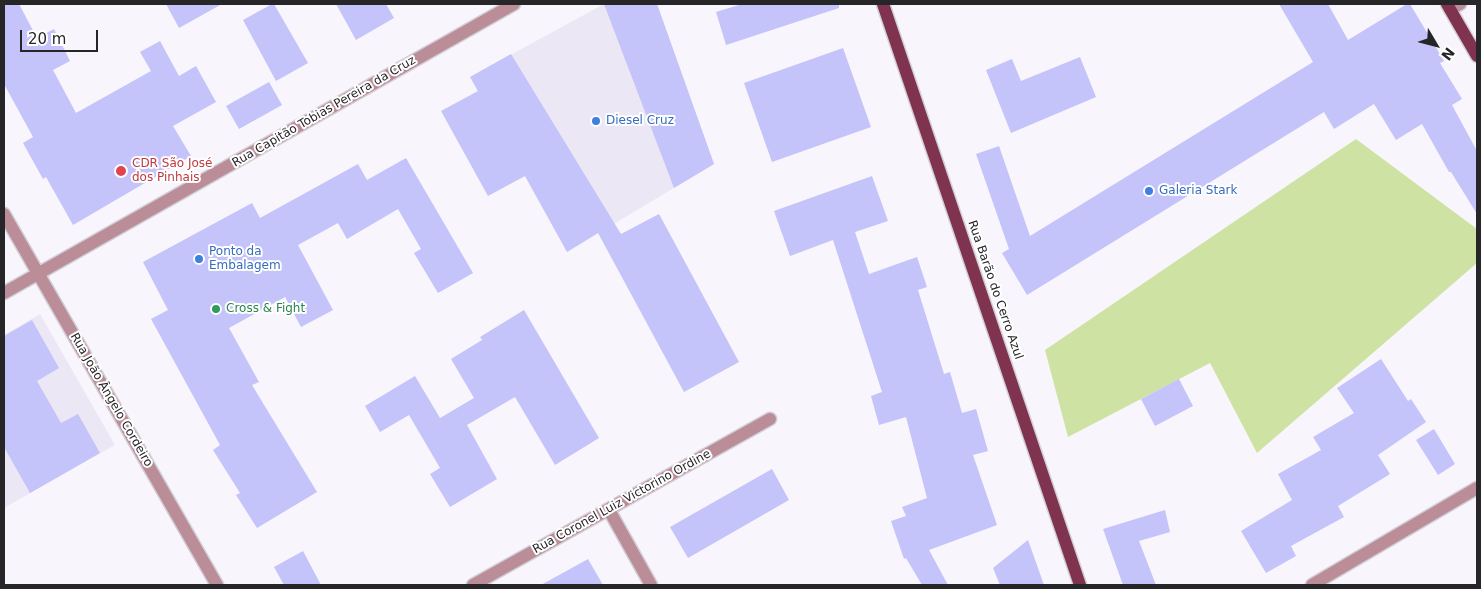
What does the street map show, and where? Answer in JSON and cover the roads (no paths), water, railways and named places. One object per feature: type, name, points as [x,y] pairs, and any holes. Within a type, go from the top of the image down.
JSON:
[{"type":"main road","name":"Rua Barão do Cerro Azul","points":[[883,4],[1080,585]]},
{"type":"main road","points":[[1453,6],[1477,56]]},
{"type":"street","name":"Rua Capitão Tobias Pereira da Cruz","points":[[4,293],[514,4]]},
{"type":"street","name":"Rua João Ângelo Cordeiro","points":[[4,214],[218,585]]},
{"type":"street","name":"Rua Coronel Luiz Victorino Ordine","points":[[473,585],[770,419]]},
{"type":"street","points":[[1312,585],[1477,488]]},
{"type":"street","points":[[609,510],[651,585]]},
{"type":"place","name":"Diesel Cruz","points":[[596,121]]},
{"type":"place","name":"CDR São José dos Pinhais","points":[[121,171]]},
{"type":"place","name":"Galeria Stark","points":[[1149,191]]},
{"type":"place","name":"Ponto da Embalagem","points":[[199,259]]},
{"type":"place","name":"Cross & Fight","points":[[216,309]]}]
